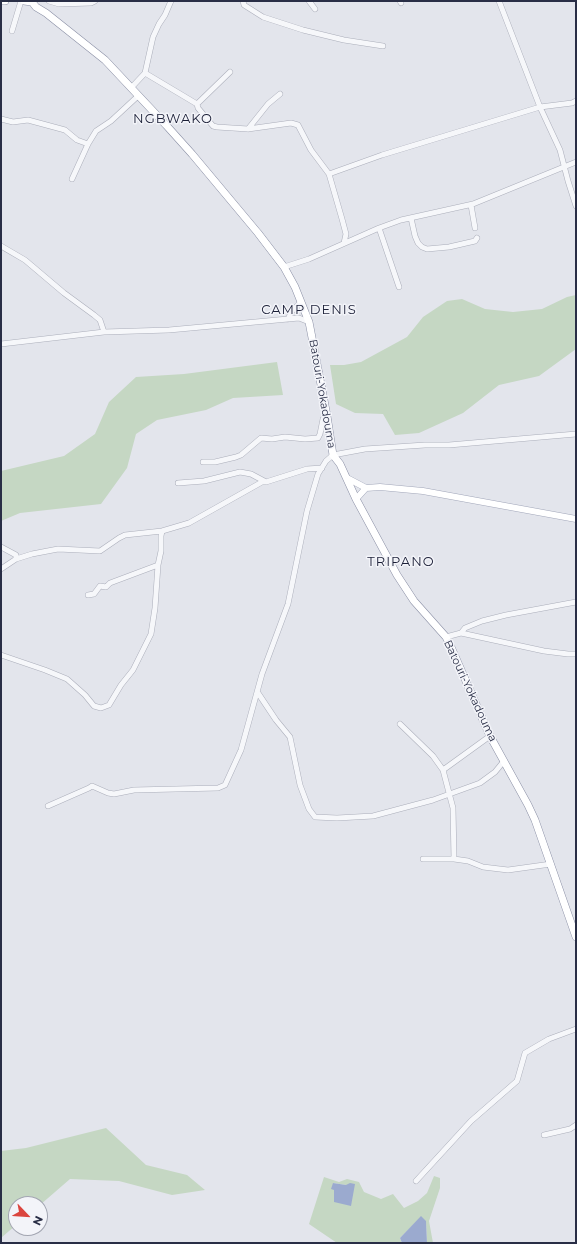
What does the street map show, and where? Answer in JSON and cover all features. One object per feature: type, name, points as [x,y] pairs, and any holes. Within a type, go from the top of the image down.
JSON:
[{"type":"highway","name":"Batouri-Yokadouma","points":[[24,1],[32,1],[36,7],[46,12],[105,60],[166,125],[219,186],[284,267],[295,287],[309,322],[327,416],[332,455],[340,464],[378,541],[406,589],[419,607],[446,637],[490,736],[531,810],[576,937]]},
{"type":"main road","points":[[347,478],[366,488],[380,487],[442,493],[576,519]]},
{"type":"main road","points":[[356,499],[366,488]]},
{"type":"street","points":[[12,31],[21,1]]},
{"type":"street","points":[[49,1],[60,4],[91,3],[95,1]]},
{"type":"street","points":[[131,88],[145,73],[153,37],[171,1]]},
{"type":"street","points":[[243,1],[244,5],[263,17],[303,30],[344,40],[382,46]]},
{"type":"street","points":[[308,1],[315,9]]},
{"type":"street","points":[[499,1],[540,107],[560,150],[576,206]]},
{"type":"street","points":[[197,104],[230,72]]},
{"type":"street","points":[[145,73],[197,104],[198,108],[213,126],[248,129],[291,123],[298,125],[311,150],[329,174],[346,234],[344,243]]},
{"type":"street","points":[[248,129],[268,104],[280,94]]},
{"type":"street","points":[[72,180],[88,144],[96,131],[111,121],[138,96]]},
{"type":"street","points":[[329,174],[382,155],[540,107],[572,103],[576,101]]},
{"type":"street","points":[[1,119],[13,122],[28,120],[65,130],[77,140],[88,144]]},
{"type":"street","points":[[284,267],[309,259],[379,228],[411,218],[471,205],[576,162]]},
{"type":"street","points":[[471,205],[475,228]]},
{"type":"street","points":[[411,218],[418,243],[427,249],[449,247],[475,241],[477,238]]},
{"type":"street","points":[[379,228],[399,287]]},
{"type":"street","points":[[346,234],[352,240]]},
{"type":"street","points":[[1,246],[25,260],[64,293],[94,314],[100,320],[104,332]]},
{"type":"street","points":[[288,318],[292,311],[301,302]]},
{"type":"street","points":[[1,344],[104,332],[176,330],[288,318],[299,318],[309,322]]},
{"type":"street","points":[[203,462],[215,462],[241,455],[261,438],[272,439],[284,436],[305,439],[318,438],[323,419],[327,416]]},
{"type":"street","points":[[48,806],[92,786],[110,794],[134,790],[222,787],[228,780],[241,750],[258,693],[262,674],[288,604],[307,511],[318,474],[326,460],[332,455],[365,449],[449,445],[576,434]]},
{"type":"street","points":[[1,569],[16,559],[32,554],[58,549],[100,551],[125,535],[162,531],[189,523],[262,482],[307,469],[322,468]]},
{"type":"street","points":[[178,483],[204,481],[240,472],[251,474],[266,482]]},
{"type":"street","points":[[1,655],[67,679],[85,695],[94,706],[101,708],[109,705],[121,685],[133,670],[151,634],[155,608],[158,565],[161,552],[162,531]]},
{"type":"street","points":[[1,547],[16,555],[16,559]]},
{"type":"street","points":[[88,595],[94,594],[100,586],[106,587],[110,583],[158,565]]},
{"type":"street","points":[[461,633],[465,628],[482,621],[576,602]]},
{"type":"street","points":[[446,637],[461,633],[544,651],[576,654]]},
{"type":"street","points":[[258,693],[276,720],[290,737],[300,785],[309,809],[315,816],[337,818],[373,816],[450,794],[488,779],[504,761]]},
{"type":"street","points":[[400,724],[433,756],[443,770],[450,794],[454,816],[454,860]]},
{"type":"street","points":[[443,770],[490,736]]},
{"type":"street","points":[[423,859],[468,861],[482,867],[508,870],[551,864]]},
{"type":"street","points":[[416,1181],[471,1121],[517,1081],[525,1053],[549,1039],[576,1029]]},
{"type":"street","points":[[544,1135],[570,1129],[576,1125]]},
{"type":"green space","points":[[576,295],[576,349],[539,376],[499,385],[463,413],[419,433],[395,435],[383,414],[355,413],[336,404],[330,365],[344,365],[361,362],[407,337],[423,317],[447,301],[462,299],[485,309],[513,312],[542,309],[567,297]]},
{"type":"green space","points":[[277,362],[283,395],[233,398],[206,410],[157,420],[136,434],[127,468],[101,504],[20,513],[1,521],[1,471],[64,456],[95,434],[109,402],[136,377],[184,374]]},
{"type":"green space","points":[[106,1128],[146,1165],[187,1175],[205,1190],[172,1195],[119,1181],[70,1179],[48,1198],[48,1196],[8,1196],[8,1232],[1,1238],[1,1151],[26,1148]]},
{"type":"green space","points":[[434,1176],[440,1178],[440,1188],[429,1221],[433,1243],[427,1243],[426,1222],[421,1217],[400,1238],[402,1243],[337,1243],[309,1224],[324,1177],[339,1182],[347,1179],[359,1182],[364,1192],[381,1199],[393,1194],[404,1208],[418,1201],[427,1193]],"holes":[[[333,1183],[346,1185],[334,1202]]]},
{"type":"water","points":[[333,1183],[346,1185],[350,1183],[355,1184],[351,1206],[334,1202],[334,1190],[331,1189]]},
{"type":"water","points":[[421,1216],[426,1221],[427,1243],[402,1243],[400,1238]]},
{"type":"district","name":"NGBWAKO","points":[[173,119]]},
{"type":"district","name":"CAMP DENIS","points":[[309,310]]},
{"type":"district","name":"TRIPANO","points":[[401,562]]}]
